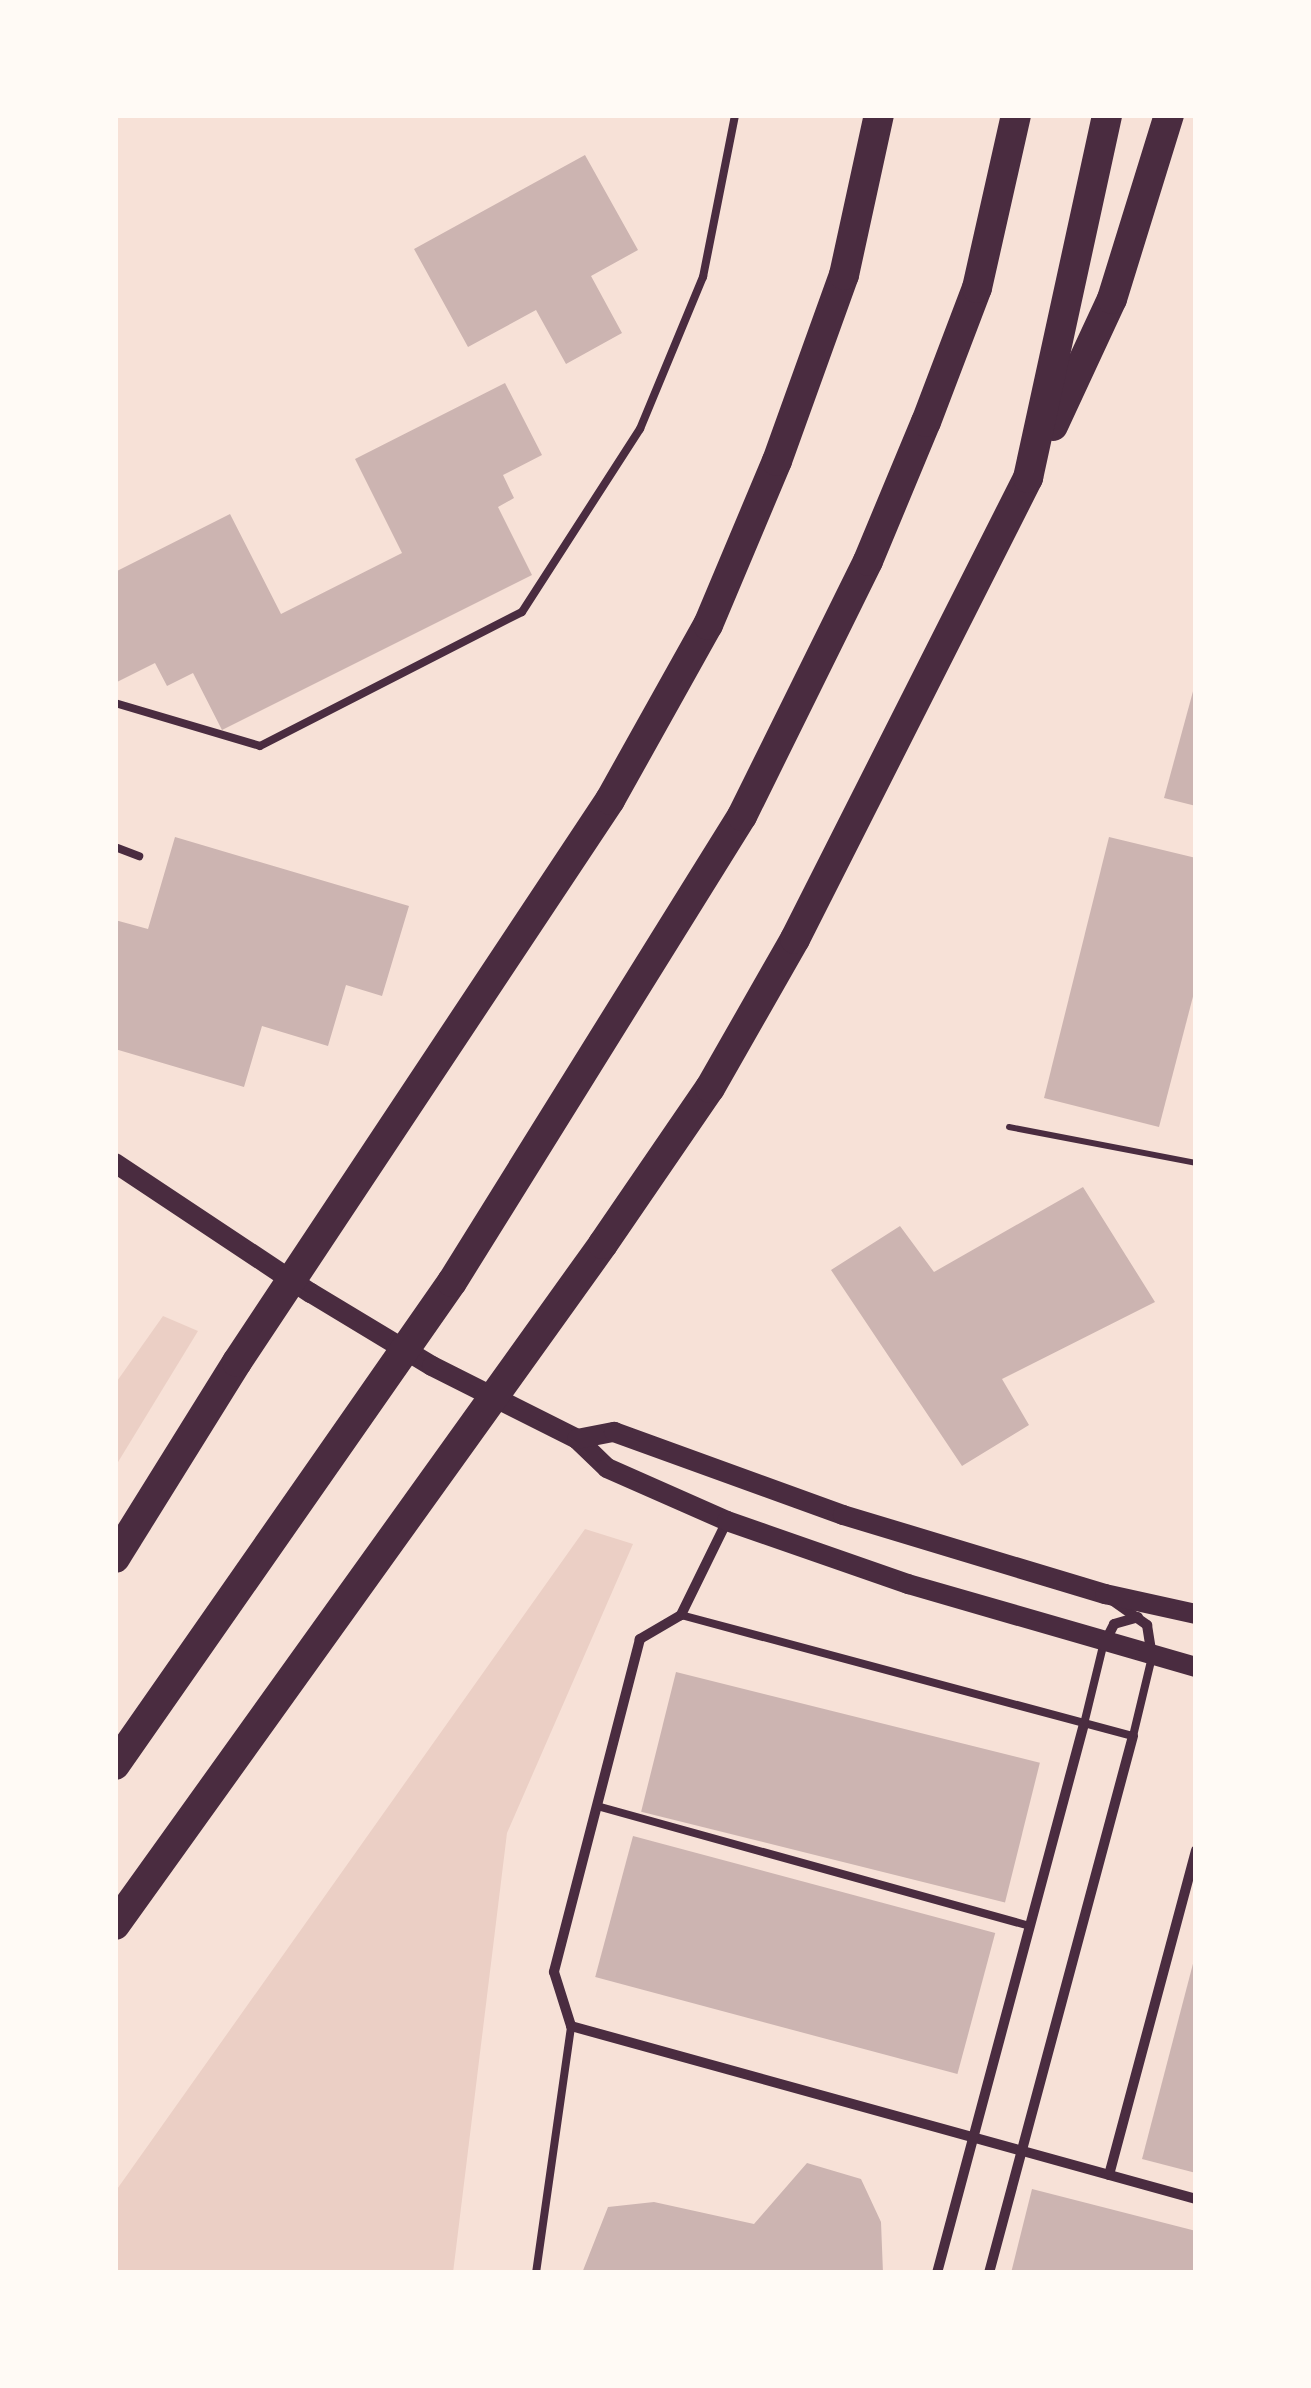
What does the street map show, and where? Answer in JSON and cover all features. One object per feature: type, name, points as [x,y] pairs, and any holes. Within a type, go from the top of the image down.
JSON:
[{"type":"highway","points":[[115,1558],[237,1362],[610,800],[708,625],[844,275],[879,115]]},
{"type":"highway","points":[[115,1765],[452,1282],[742,816],[804,696],[875,543],[977,288],[1016,115]]},
{"type":"highway","points":[[1028,478],[1107,115]]},
{"type":"highway","points":[[115,1925],[710,1088],[908,722],[1028,478],[1112,299],[1169,115]]},
{"type":"main road","points":[[115,1162],[432,1366],[578,1439],[607,1468],[727,1520],[1103,1646],[1196,1667]]},
{"type":"main road","points":[[578,1439],[614,1432],[749,1484],[1104,1594],[1196,1614]]},
{"type":"street","points":[[727,1520],[681,1615],[640,1639],[554,1972],[570,2026],[1196,2199]]},
{"type":"street","points":[[1104,1594],[1152,1635],[1152,1657]]},
{"type":"street","points":[[1103,1646],[1114,1624],[1166,1609]]},
{"type":"street","points":[[937,2273],[1084,1724]]},
{"type":"street","points":[[989,2273],[1133,1736]]},
{"type":"street","points":[[1109,2175],[1196,1850]]},
{"type":"lane","points":[[115,703],[260,746],[522,612],[640,430],[703,278],[735,115]]},
{"type":"lane","points":[[115,847],[139,856]]},
{"type":"lane","points":[[681,1615],[1133,1736],[1152,1657]]},
{"type":"lane","points":[[1084,1724],[1103,1646]]},
{"type":"lane","points":[[597,1806],[1030,1926]]},
{"type":"lane","points":[[536,2273],[570,2026]]},
{"type":"path","points":[[1009,1127],[1196,1163]]},
{"type":"shaded area","points":[[163,1316],[198,1331],[115,1467],[115,1384]]},
{"type":"shaded area","points":[[585,1529],[633,1544],[507,1833],[453,2273],[115,2273],[115,2192]]},
{"type":"building","points":[[585,155],[638,250],[591,276],[622,333],[566,364],[536,310],[468,347],[414,249]]},
{"type":"building","points":[[505,383],[542,455],[503,475],[514,498],[498,507],[532,575],[222,730],[193,673],[167,686],[155,663],[115,683],[115,572],[230,514],[281,614],[402,553],[355,459]]},
{"type":"building","points":[[1196,684],[1196,806],[1164,798]]},
{"type":"building","points":[[175,837],[409,906],[382,996],[346,985],[328,1046],[262,1026],[244,1087],[115,1049],[115,920],[148,929]]},
{"type":"building","points":[[1109,837],[1196,858],[1196,985],[1159,1127],[1044,1098]]},
{"type":"building","points":[[1083,1187],[1155,1302],[1002,1379],[1029,1425],[962,1466],[831,1270],[900,1226],[934,1272]]},
{"type":"building","points":[[676,1672],[1040,1763],[1005,1902],[641,1812]]},
{"type":"building","points":[[633,1836],[995,1933],[957,2074],[595,1977]]},
{"type":"building","points":[[1196,1957],[1196,2173],[1142,2159]]},
{"type":"building","points":[[807,2163],[861,2179],[881,2222],[883,2273],[582,2273],[608,2207],[654,2202],[754,2224]]},
{"type":"building","points":[[1032,2189],[1196,2231],[1196,2273],[1011,2273]]}]
